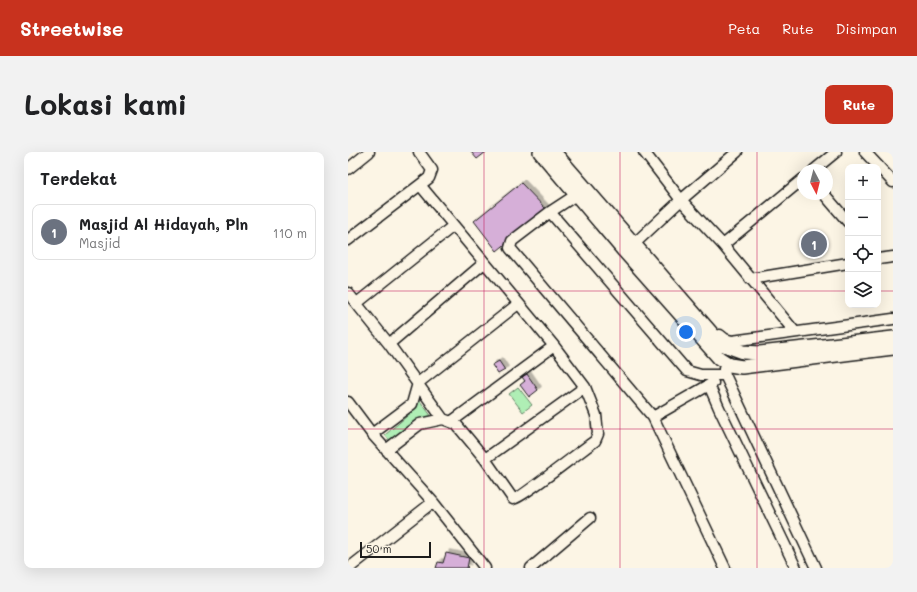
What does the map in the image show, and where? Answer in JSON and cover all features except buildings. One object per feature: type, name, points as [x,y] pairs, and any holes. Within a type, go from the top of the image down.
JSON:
[{"type":"main road","points":[[540,152],[710,349],[725,369],[893,348]]},
{"type":"main road","points":[[554,152],[635,243],[715,339],[728,348],[743,352],[760,353],[893,338]]},
{"type":"street","points":[[348,169],[369,152]]},
{"type":"street","points":[[348,240],[429,178],[432,170],[419,152]]},
{"type":"street","points":[[561,152],[635,243],[725,339],[732,341],[893,319]]},
{"type":"street","points":[[635,243],[681,200],[737,152]]},
{"type":"street","points":[[821,164],[836,152]]},
{"type":"street","points":[[865,152],[893,182]]},
{"type":"street","points":[[646,153],[681,200],[723,245],[750,280],[795,332]]},
{"type":"street","points":[[723,245],[797,185]]},
{"type":"street","points":[[348,293],[447,420],[456,424],[485,459],[513,499],[517,500],[594,441],[598,434],[596,415],[585,387],[554,346],[420,186]]},
{"type":"street","points":[[576,195],[550,212],[512,241],[510,245],[512,251],[653,417],[725,568]]},
{"type":"street","points":[[829,200],[845,218]]},
{"type":"street","points":[[550,212],[687,370],[701,375],[725,369]]},
{"type":"street","points":[[357,303],[452,226]]},
{"type":"street","points":[[881,258],[893,257]]},
{"type":"street","points":[[389,344],[484,263]]},
{"type":"street","points":[[750,280],[845,264]]},
{"type":"street","points":[[372,434],[412,404],[418,383],[518,304]]},
{"type":"street","points":[[386,450],[420,424],[447,420],[554,346]]},
{"type":"street","points":[[653,417],[709,385],[725,369]]},
{"type":"street","points":[[725,369],[816,568]]},
{"type":"street","points":[[709,385],[796,568]]},
{"type":"street","points":[[485,459],[585,387]]},
{"type":"street","points":[[348,402],[372,434],[433,502],[485,568]]},
{"type":"street","points":[[349,568],[433,502]]},
{"type":"street","points":[[531,568],[590,518]]},
{"type":"green space","points":[[518,387],[532,405],[523,412],[509,394]]},
{"type":"green space","points":[[420,401],[432,417],[419,418],[391,442],[385,435],[414,410]]},
{"type":"place","name":"Masjid Al Hidayah, Pln","points":[[814,244]]}]
